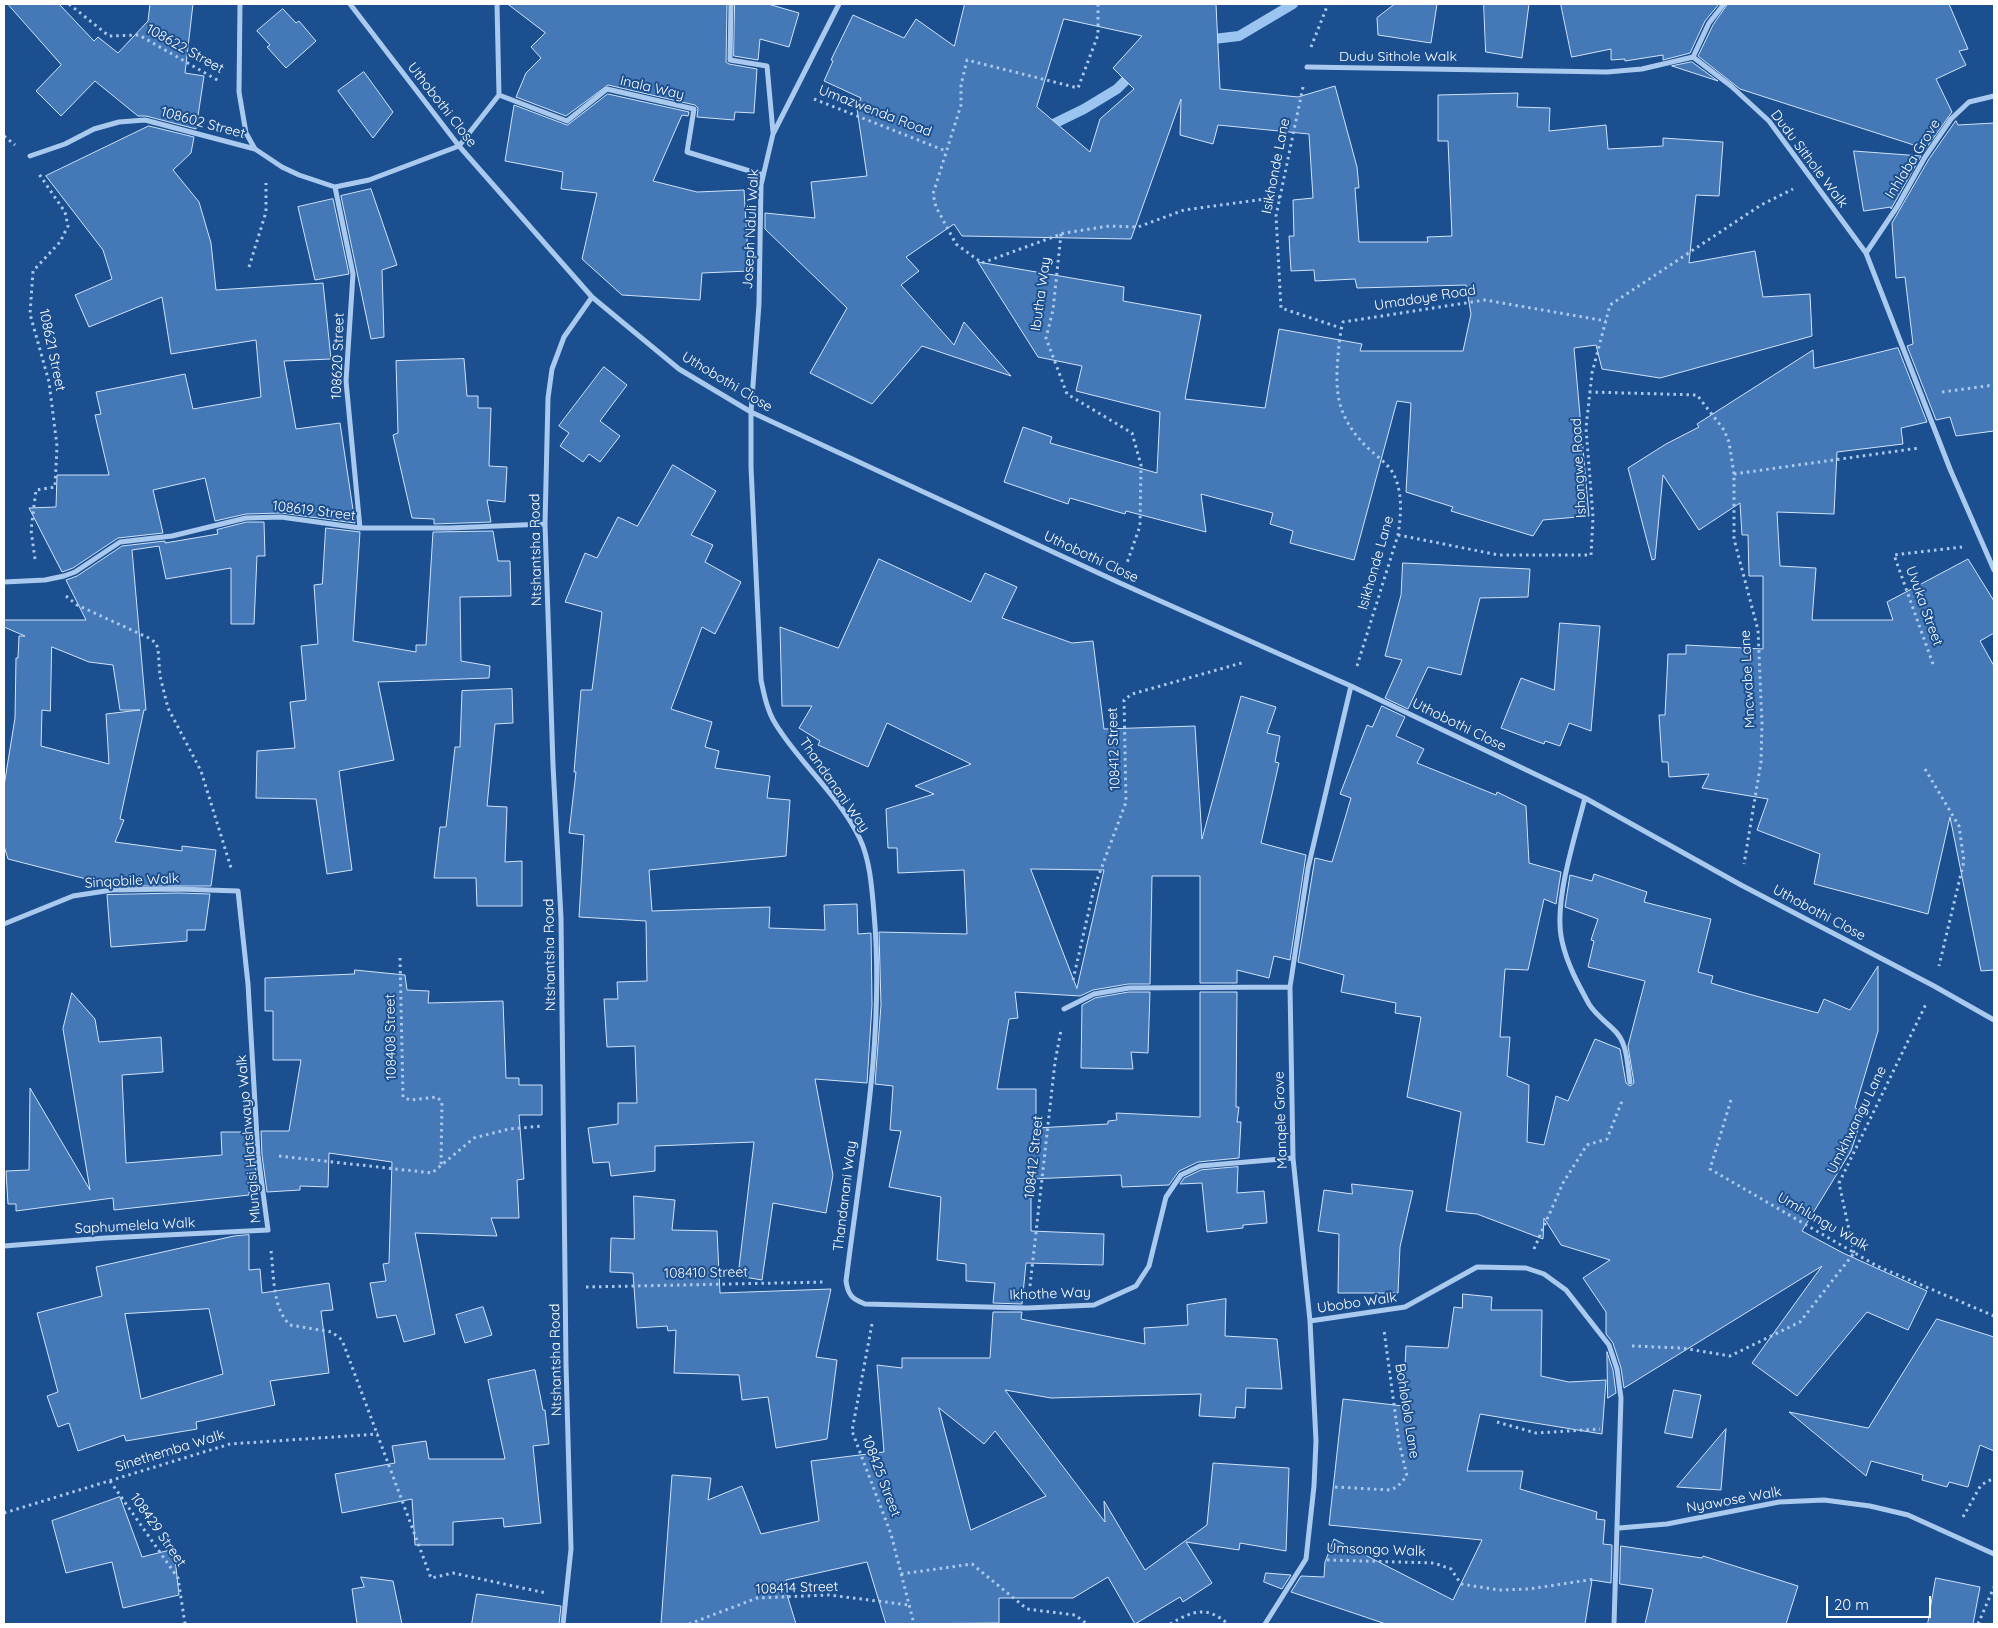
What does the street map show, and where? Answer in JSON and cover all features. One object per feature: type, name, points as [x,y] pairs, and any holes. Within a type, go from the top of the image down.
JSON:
[{"type":"street","points":[[240,4],[239,92],[246,133],[255,149],[299,175],[335,187],[369,180],[459,146],[499,95],[497,4]]},
{"type":"street","name":"Uthobothi Close","points":[[350,4],[459,146],[592,297],[679,369],[751,412],[1120,583],[1351,686],[1585,798],[1741,885],[1934,986],[1994,1020]]},
{"type":"street","points":[[731,4],[730,60],[767,66],[773,134]]},
{"type":"street","name":"Joseph Nduli Walk","points":[[751,412],[759,304],[763,175],[773,134],[839,4]]},
{"type":"street","points":[[1693,57],[1709,23],[1724,4]]},
{"type":"street","name":"Dudu Sithole Walk","points":[[1307,67],[1607,72],[1642,69],[1693,57],[1731,86],[1769,121],[1866,253],[1921,396],[1994,570]]},
{"type":"street","name":"Inala Way","points":[[499,95],[567,121],[606,89],[694,109],[688,152],[763,175]]},
{"type":"street","name":"Inhlaba Grove","points":[[1866,253],[1897,206],[1925,157],[1951,119],[1969,102],[1994,96]]},
{"type":"street","name":"108602 Street","points":[[30,156],[64,144],[94,129],[120,122],[146,120],[255,149]]},
{"type":"street","name":"108620 Street","points":[[335,187],[353,274],[346,382],[360,528]]},
{"type":"street","name":"Ntshantsha Road","points":[[563,1624],[571,1549],[561,918],[553,764],[545,524],[548,398],[552,369],[564,336],[592,297]]},
{"type":"street","name":"Thandanani Way","points":[[751,412],[751,467],[761,680],[767,704],[774,722],[839,806],[860,839],[872,885],[876,938],[875,1013],[869,1100],[846,1281]]},
{"type":"street","name":"108619 Street","points":[[4,582],[45,580],[75,572],[120,542],[172,536],[246,518],[281,517],[360,528],[449,528],[545,524]]},
{"type":"street","name":"Manqele Grove","points":[[1306,1559],[1314,1486],[1316,1441],[1310,1321],[1293,1158],[1290,987],[1308,868],[1351,686]]},
{"type":"street","points":[[1585,798],[1566,875],[1561,911],[1561,939],[1569,966],[1592,1009],[1621,1037],[1626,1051],[1630,1082]]},
{"type":"street","name":"Sinqobile Walk","points":[[4,924],[73,896],[112,890],[178,889],[238,891]]},
{"type":"street","name":"Mlungisi Hlatshwayo Walk","points":[[238,891],[248,984],[258,1154],[268,1230]]},
{"type":"street","points":[[1064,1009],[1094,994],[1111,990],[1290,987]]},
{"type":"street","name":"Ikhothe Way","points":[[875,1304],[1028,1308],[1094,1305],[1136,1286],[1149,1266],[1166,1197],[1181,1175],[1200,1166],[1293,1158]]},
{"type":"street","name":"Saphumelela Walk","points":[[4,1246],[105,1238],[268,1230]]},
{"type":"street","name":"Ubobo Walk","points":[[1310,1321],[1405,1307],[1477,1267],[1526,1268],[1544,1274],[1566,1290],[1609,1345],[1617,1369],[1621,1398],[1621,1427],[1619,1528],[1614,1624]]},
{"type":"street","points":[[846,1281],[847,1291],[852,1299],[865,1304],[875,1304]]},
{"type":"street","name":"Nyawose Walk","points":[[1619,1528],[1667,1524],[1779,1502],[1824,1500],[1870,1506],[1908,1515],[1994,1554]]},
{"type":"street","points":[[1265,1624],[1306,1559]]},
{"type":"path","name":"108622 Street","points":[[69,4],[109,36],[139,35],[239,92]]},
{"type":"path","name":"Umazwenda Road","points":[[1098,4],[1098,34],[1078,88],[967,60],[961,85],[961,104],[933,194],[936,206],[956,244],[982,262],[1060,234],[1109,226],[1138,227],[1184,210],[1280,197]]},
{"type":"path","name":"Isikhonde Lane","points":[[1327,4],[1312,40],[1276,216],[1281,308],[1341,328],[1336,380],[1337,397],[1343,416],[1352,429],[1394,475],[1400,494],[1402,514],[1398,535],[1351,686]]},
{"type":"path","name":"Umazwenda Road","points":[[796,92],[946,151]]},
{"type":"path","points":[[249,267],[266,212],[267,197],[266,183],[255,149]]},
{"type":"path","name":"108621 Street","points":[[30,156],[41,178],[64,212],[68,226],[60,242],[33,271],[30,314],[49,382],[57,446],[55,487],[36,490],[32,530],[36,571],[45,580]]},
{"type":"path","name":"Ishongwe Road","points":[[1398,535],[1499,555],[1591,555],[1593,517],[1586,428],[1592,373],[1610,305],[1761,205],[1812,180]]},
{"type":"path","name":"Ibutha Way","points":[[1060,234],[1053,310],[1046,338],[1067,394],[1132,433],[1142,465],[1140,526],[1120,583]]},
{"type":"path","name":"Umadoye Road","points":[[1341,328],[1343,322],[1485,300],[1606,321]]},
{"type":"path","points":[[1921,396],[1994,385]]},
{"type":"path","name":"Mncwabe Lane","points":[[1589,392],[1697,396],[1724,430],[1729,442],[1734,474],[1734,540],[1758,630],[1762,724],[1761,762],[1741,885]]},
{"type":"path","points":[[1734,474],[1942,445]]},
{"type":"path","name":"Uvuka Street","points":[[1933,664],[1894,555],[1982,545]]},
{"type":"path","points":[[45,580],[77,605],[156,643],[160,676],[168,708],[201,771],[238,891]]},
{"type":"path","name":"108412 Street","points":[[1028,1308],[1055,1062],[1064,1009],[1078,966],[1094,888],[1126,802],[1124,700],[1132,694],[1277,653]]},
{"type":"path","points":[[1925,769],[1959,826],[1964,861],[1934,986]]},
{"type":"path","name":"108408 Street","points":[[400,958],[403,1097],[410,1100],[437,1097],[442,1102],[441,1168]]},
{"type":"path","name":"Umkhwangu Lane","points":[[1854,1253],[1839,1183],[1934,986]]},
{"type":"path","points":[[1526,1268],[1563,1183],[1587,1145],[1607,1139],[1630,1082]]},
{"type":"path","name":"Umhlungu Walk","points":[[1731,1100],[1710,1169],[1877,1266],[1994,1316]]},
{"type":"path","points":[[258,1154],[432,1173],[441,1168],[474,1138],[544,1125],[564,1130]]},
{"type":"path","name":"Mlungisi Hlatshwayo Walk","points":[[268,1230],[281,1314],[290,1325],[332,1332],[340,1336],[431,1578],[453,1573],[566,1598]]},
{"type":"path","points":[[1609,1345],[1682,1348],[1730,1356],[1800,1322],[1854,1253]]},
{"type":"path","name":"108410 Street","points":[[566,1288],[846,1281]]},
{"type":"path","name":"108425 Street","points":[[875,1304],[852,1431],[891,1534],[914,1624]]},
{"type":"path","name":"Bohlololo Lane","points":[[1314,1486],[1390,1490],[1398,1488],[1407,1476],[1399,1442],[1381,1312]]},
{"type":"path","points":[[1497,1422],[1536,1433],[1621,1427]]},
{"type":"path","name":"Sinethemba Walk","points":[[4,1513],[230,1444],[378,1434]]},
{"type":"path","points":[[1954,1535],[1981,1485],[1994,1478]]},
{"type":"path","name":"108429 Street","points":[[110,1481],[178,1578],[185,1624]]},
{"type":"path","name":"Umsongo Walk","points":[[1306,1559],[1434,1563],[1451,1568],[1461,1584],[1499,1590],[1529,1589],[1615,1577]]},
{"type":"path","points":[[901,1574],[972,1564],[1028,1609],[1075,1615],[1087,1624]]},
{"type":"path","points":[[1978,1624],[1994,1587]]},
{"type":"path","name":"108414 Street","points":[[689,1624],[757,1598],[830,1595],[909,1605]]},
{"type":"path","points":[[1170,1624],[1192,1612],[1217,1615],[1228,1624]]},
{"type":"building","points":[[8,4],[59,4],[94,41],[98,37],[118,53],[148,21],[150,4],[193,4],[185,73],[204,76],[196,129],[146,116],[138,116],[95,81],[61,116],[36,91],[61,65]]},
{"type":"building","points":[[508,4],[727,4],[726,62],[757,69],[754,113],[735,112],[734,120],[697,117],[698,108],[695,105],[608,85],[566,116],[516,97],[526,73],[541,58],[531,47],[545,33]]},
{"type":"building","points":[[735,4],[768,4],[799,13],[789,47],[760,39],[758,60],[734,56]]},
{"type":"building","points":[[965,4],[1216,4],[1220,89],[1298,97],[1335,86],[1357,167],[1359,188],[1355,188],[1359,242],[1428,242],[1427,237],[1452,236],[1448,141],[1438,141],[1438,95],[1518,93],[1517,107],[1550,108],[1549,131],[1606,125],[1608,149],[1663,146],[1663,138],[1723,142],[1719,196],[1696,195],[1689,263],[1755,251],[1763,297],[1810,294],[1812,336],[1660,378],[1602,369],[1596,345],[1574,348],[1589,516],[1543,520],[1533,536],[1451,511],[1453,507],[1406,492],[1411,403],[1397,401],[1354,560],[1290,543],[1293,531],[1270,524],[1273,513],[1201,494],[1206,532],[1126,511],[1125,514],[1070,498],[1068,504],[1004,482],[1023,427],[1052,437],[1050,443],[1157,473],[1160,412],[1076,391],[1082,366],[1038,357],[978,262],[1124,287],[1123,301],[1201,315],[1185,399],[1265,408],[1279,329],[1362,344],[1360,351],[1463,351],[1471,314],[1466,285],[1357,288],[1355,279],[1315,281],[1314,270],[1291,271],[1289,236],[1294,236],[1293,200],[1313,198],[1309,134],[1218,125],[1213,144],[1180,135],[1181,99],[1131,239],[962,236],[954,224],[906,257],[919,271],[901,285],[954,345],[964,322],[1011,376],[922,346],[872,404],[810,373],[847,308],[765,229],[765,213],[815,218],[811,182],[867,176],[857,109],[861,98],[824,81],[833,61],[831,60],[853,15],[904,38],[916,19],[954,46]],"holes":[[[1064,19],[1142,36],[1113,68],[1134,89],[1100,119],[1090,152],[1037,107]]]},
{"type":"building","points":[[1395,4],[1437,4],[1431,43],[1378,35],[1377,18]]},
{"type":"building","points":[[1484,4],[1529,4],[1522,58],[1486,52]]},
{"type":"building","points":[[1561,4],[1719,4],[1705,21],[1690,53],[1663,60],[1663,55],[1625,61],[1625,59],[1611,60],[1611,49],[1572,57]]},
{"type":"building","points":[[1728,4],[1949,4],[1968,49],[1959,51],[1966,65],[1936,79],[1952,112],[1922,154],[1923,148],[1740,89],[1698,56],[1713,25]]},
{"type":"building","points":[[283,9],[296,23],[299,21],[316,41],[286,68],[267,47],[270,45],[257,31]]},
{"type":"building","points":[[1692,62],[1718,81],[1672,66]]},
{"type":"building","points":[[364,72],[393,112],[373,138],[338,91]]},
{"type":"building","points":[[608,94],[689,112],[688,116],[682,115],[653,181],[697,192],[744,190],[749,271],[702,273],[700,300],[622,295],[582,259],[597,193],[561,189],[563,172],[505,161],[514,105],[567,125]]},
{"type":"building","points":[[1956,121],[1958,125],[1994,123],[1994,431],[1956,436],[1950,417],[1936,420],[1907,346],[1913,344],[1905,277],[1896,278],[1892,223],[1929,159]]},
{"type":"building","points":[[149,126],[194,137],[191,153],[173,170],[199,202],[211,243],[216,290],[323,283],[331,359],[284,361],[296,429],[340,423],[355,523],[281,513],[246,514],[215,521],[205,478],[153,490],[163,533],[118,538],[73,568],[62,572],[29,508],[56,507],[57,475],[109,475],[95,415],[101,414],[96,392],[185,374],[193,409],[261,397],[256,340],[171,354],[162,297],[89,327],[75,295],[112,279],[103,250],[46,176]]},
{"type":"building","points":[[1854,151],[1921,156],[1891,209],[1891,207],[1864,211]]},
{"type":"building","points":[[371,189],[397,265],[382,270],[384,337],[371,339],[341,196]]},
{"type":"building","points":[[333,199],[349,274],[315,280],[298,207]]},
{"type":"building","points":[[1898,348],[1927,422],[1901,428],[1903,444],[1837,452],[1834,514],[1777,512],[1780,566],[1816,568],[1812,620],[1893,620],[1887,602],[1968,559],[1994,601],[1994,633],[1980,641],[1994,666],[1994,970],[1981,971],[1950,817],[1928,914],[1814,884],[1820,854],[1757,830],[1768,799],[1702,788],[1709,774],[1669,777],[1668,762],[1662,762],[1659,715],[1665,715],[1668,654],[1686,654],[1686,645],[1763,649],[1763,576],[1749,576],[1748,535],[1742,535],[1740,503],[1699,530],[1663,475],[1655,559],[1652,560],[1628,468],[1666,444],[1699,427],[1697,424],[1813,350],[1814,368]]},
{"type":"building","points":[[464,359],[467,396],[478,396],[478,408],[491,408],[489,466],[507,467],[505,502],[487,500],[491,522],[434,524],[434,519],[412,518],[393,435],[398,433],[396,361]]},
{"type":"building","points":[[604,367],[627,385],[600,421],[620,436],[600,462],[589,454],[583,462],[560,446],[569,433],[559,426]]},
{"type":"building","points":[[673,465],[716,491],[691,535],[713,545],[705,562],[741,582],[715,634],[702,627],[671,709],[712,722],[705,747],[719,751],[715,768],[770,776],[767,798],[790,800],[786,856],[649,870],[652,911],[770,907],[769,928],[825,930],[824,905],[857,904],[858,934],[871,933],[872,1005],[867,1083],[815,1079],[833,1175],[826,1213],[773,1203],[762,1280],[738,1276],[754,1142],[655,1146],[655,1171],[611,1176],[609,1162],[593,1163],[588,1128],[618,1124],[618,1103],[637,1103],[635,1046],[607,1047],[604,999],[618,999],[617,982],[647,981],[646,921],[579,917],[584,835],[569,833],[576,772],[574,772],[581,690],[592,690],[602,612],[565,602],[585,553],[597,558],[618,517],[637,526]]},
{"type":"building","points":[[247,522],[264,522],[265,556],[257,556],[254,624],[231,624],[231,568],[166,579],[159,546],[132,550],[146,710],[144,710],[120,819],[124,820],[115,842],[182,851],[182,846],[216,850],[211,886],[107,886],[106,884],[8,859],[4,846],[4,786],[15,718],[16,658],[18,658],[19,636],[25,636],[4,627],[4,620],[86,620],[66,580],[77,576],[122,546],[165,541],[165,543],[218,534],[217,530]],"holes":[[[52,647],[89,662],[113,665],[120,710],[140,710],[106,714],[109,764],[41,746],[42,710],[50,711]]]},
{"type":"building","points":[[326,528],[360,532],[353,641],[416,652],[416,645],[426,645],[433,532],[493,531],[498,561],[510,561],[511,596],[460,597],[461,661],[490,666],[489,678],[378,682],[394,760],[339,771],[352,870],[327,874],[316,799],[256,798],[257,751],[295,748],[290,702],[306,700],[301,646],[318,644],[314,585],[322,584]]},
{"type":"building","points":[[879,559],[971,602],[985,573],[1017,587],[1002,618],[1072,643],[1093,641],[1104,729],[1195,726],[1202,839],[1241,696],[1276,707],[1267,733],[1280,736],[1275,762],[1279,763],[1261,843],[1306,855],[1290,960],[1274,956],[1269,978],[1237,970],[1237,983],[1200,983],[1200,876],[1152,876],[1150,984],[1128,984],[1093,990],[1080,996],[1015,992],[1018,1018],[1009,1019],[997,1089],[1036,1089],[1036,1128],[1108,1124],[1108,1121],[1117,1120],[1116,1113],[1200,1117],[1200,992],[1237,992],[1236,1107],[1239,1107],[1237,1122],[1241,1122],[1239,1158],[1198,1162],[1179,1171],[1169,1185],[1122,1187],[1121,1175],[1031,1179],[1031,1231],[1104,1234],[1103,1265],[1026,1263],[1022,1304],[993,1303],[995,1283],[966,1281],[966,1264],[937,1260],[941,1197],[889,1187],[901,1131],[890,1130],[893,1086],[875,1084],[881,1005],[879,932],[967,934],[964,870],[898,873],[897,848],[888,848],[886,809],[934,794],[915,786],[971,764],[887,723],[868,767],[818,745],[820,741],[799,728],[812,706],[782,706],[780,627],[838,648]],"holes":[[[1031,869],[1104,870],[1077,988]]]},
{"type":"building","points":[[1403,563],[1530,569],[1528,597],[1480,598],[1461,675],[1428,667],[1408,709],[1385,698],[1402,660],[1385,656],[1401,595]]},
{"type":"building","points":[[1560,623],[1600,626],[1591,731],[1569,723],[1560,746],[1545,741],[1544,744],[1501,728],[1521,678],[1554,690]]},
{"type":"building","points":[[512,689],[513,723],[495,724],[487,806],[507,807],[505,862],[522,861],[522,906],[477,906],[476,878],[434,878],[440,827],[446,827],[455,747],[460,747],[462,691]]},
{"type":"building","points":[[1382,706],[1405,717],[1396,736],[1424,749],[1417,763],[1496,795],[1497,792],[1526,806],[1529,863],[1561,872],[1556,904],[1544,899],[1528,970],[1505,969],[1500,1037],[1510,1037],[1507,1076],[1529,1085],[1527,1142],[1544,1145],[1556,1096],[1568,1101],[1595,1039],[1620,1049],[1626,1083],[1630,1086],[1634,1083],[1628,1046],[1645,981],[1588,967],[1594,941],[1591,940],[1598,919],[1565,907],[1570,875],[1592,881],[1594,874],[1647,892],[1644,902],[1711,919],[1698,972],[1713,976],[1711,983],[1818,1013],[1824,999],[1850,1010],[1878,966],[1878,1031],[1855,1108],[1864,1111],[1851,1151],[1802,1231],[1843,1253],[1927,1291],[1908,1330],[1867,1312],[1797,1396],[1752,1363],[1822,1266],[1624,1388],[1621,1368],[1613,1343],[1606,1334],[1606,1312],[1583,1278],[1610,1260],[1561,1245],[1544,1218],[1543,1239],[1477,1214],[1446,1211],[1461,1112],[1407,1097],[1421,1017],[1395,1013],[1396,1003],[1341,992],[1344,975],[1298,962],[1315,858],[1332,862],[1351,798],[1340,794],[1367,725],[1372,727]]},
{"type":"building","points":[[210,894],[205,930],[187,930],[187,941],[111,947],[107,895]]},
{"type":"building","points":[[355,970],[405,975],[407,990],[429,991],[428,1003],[503,1001],[506,1078],[519,1078],[519,1085],[542,1085],[542,1115],[519,1115],[524,1179],[517,1180],[519,1218],[491,1218],[497,1236],[415,1233],[435,1334],[404,1342],[396,1315],[377,1318],[370,1283],[386,1281],[383,1264],[389,1263],[392,1162],[329,1153],[328,1187],[300,1186],[300,1190],[267,1192],[262,1155],[261,1131],[289,1131],[301,1060],[273,1060],[273,1011],[265,1011],[265,978],[354,974]]},
{"type":"building","points":[[1129,992],[1150,992],[1148,1053],[1131,1052],[1133,1069],[1081,1068],[1082,1005],[1095,998]]},
{"type":"building","points":[[72,993],[95,1019],[99,1042],[161,1037],[163,1072],[122,1075],[126,1163],[222,1155],[221,1132],[252,1132],[258,1192],[249,1192],[249,1195],[114,1210],[113,1198],[16,1211],[16,1204],[8,1204],[6,1171],[29,1170],[30,1088],[90,1190],[63,1029]]},
{"type":"building","points":[[1238,1167],[1237,1193],[1264,1191],[1267,1223],[1243,1225],[1243,1228],[1207,1232],[1202,1183],[1180,1184],[1184,1178],[1201,1170]]},
{"type":"building","points":[[1352,1184],[1413,1191],[1400,1247],[1398,1293],[1338,1293],[1339,1234],[1318,1231],[1324,1190],[1352,1194]]},
{"type":"building","points":[[634,1196],[675,1200],[672,1230],[717,1231],[720,1293],[831,1289],[816,1357],[837,1360],[827,1439],[776,1448],[768,1397],[742,1400],[739,1375],[674,1373],[676,1330],[668,1331],[667,1326],[637,1328],[633,1273],[610,1272],[611,1238],[634,1239]]},
{"type":"building","points":[[249,1235],[249,1270],[260,1269],[262,1293],[329,1283],[333,1310],[321,1311],[329,1373],[270,1381],[275,1405],[196,1422],[197,1429],[126,1441],[124,1435],[78,1451],[69,1423],[58,1427],[47,1396],[58,1392],[37,1313],[102,1296],[96,1267],[234,1236]],"holes":[[[209,1309],[223,1374],[141,1399],[125,1314]]]},
{"type":"building","points":[[1463,1294],[1492,1297],[1491,1310],[1542,1310],[1541,1376],[1569,1382],[1606,1380],[1602,1434],[1480,1414],[1467,1471],[1523,1471],[1520,1489],[1597,1512],[1596,1519],[1605,1520],[1603,1544],[1612,1545],[1611,1583],[1592,1580],[1585,1624],[1386,1624],[1291,1592],[1301,1576],[1324,1577],[1325,1562],[1334,1539],[1453,1600],[1482,1540],[1329,1525],[1343,1399],[1403,1406],[1406,1346],[1448,1348],[1454,1307],[1462,1308]]},
{"type":"building","points":[[1226,1299],[1225,1336],[1277,1339],[1282,1389],[1246,1388],[1245,1408],[1236,1407],[1235,1418],[1199,1416],[1201,1394],[1051,1398],[1005,1390],[1105,1522],[1104,1501],[1145,1570],[1207,1525],[1213,1463],[1289,1468],[1286,1551],[1240,1543],[1239,1550],[1186,1542],[1212,1583],[1183,1602],[1180,1597],[1135,1624],[1108,1577],[1073,1598],[999,1598],[999,1623],[886,1624],[867,1562],[786,1580],[788,1587],[785,1588],[796,1624],[661,1624],[672,1475],[711,1478],[708,1500],[742,1486],[761,1534],[819,1521],[811,1461],[884,1452],[877,1365],[902,1368],[902,1358],[990,1358],[993,1312],[1022,1312],[1021,1319],[1145,1344],[1144,1328],[1188,1325],[1187,1305]],"holes":[[[939,1408],[984,1444],[995,1431],[1046,1496],[971,1530]]]},
{"type":"building","points":[[483,1307],[492,1335],[465,1343],[456,1315]]},
{"type":"building","points":[[1937,1319],[1994,1337],[1994,1451],[1980,1445],[1968,1487],[1949,1482],[1947,1487],[1922,1480],[1923,1475],[1871,1461],[1866,1476],[1789,1412],[1868,1428]]},
{"type":"building","points":[[1607,1352],[1613,1370],[1616,1393],[1608,1398]]},
{"type":"building","points":[[535,1370],[543,1410],[545,1410],[549,1444],[533,1446],[541,1523],[504,1527],[503,1518],[453,1522],[453,1545],[415,1545],[412,1499],[342,1513],[335,1474],[395,1463],[392,1446],[426,1441],[429,1459],[505,1459],[488,1380]]},
{"type":"building","points":[[1674,1390],[1701,1395],[1692,1438],[1665,1433]]},
{"type":"building","points":[[1726,1429],[1721,1490],[1677,1487]]},
{"type":"building","points":[[120,1497],[142,1557],[174,1549],[179,1595],[123,1608],[112,1562],[66,1573],[52,1521]]},
{"type":"building","points":[[1621,1546],[1702,1558],[1703,1556],[1798,1586],[1786,1624],[1645,1624],[1653,1589],[1620,1584]]},
{"type":"building","points":[[1266,1573],[1291,1575],[1282,1589],[1264,1582]]},
{"type":"building","points":[[361,1577],[393,1581],[402,1624],[357,1624],[352,1589],[364,1587]]},
{"type":"building","points":[[1936,1578],[1980,1587],[1973,1624],[1928,1624]]},
{"type":"building","points":[[477,1594],[561,1606],[559,1624],[472,1624]]},
{"type":"waterway","points":[[1205,40],[1239,36],[1293,4]]},
{"type":"waterway","points":[[1043,129],[1084,109],[1117,89],[1134,72]]}]
